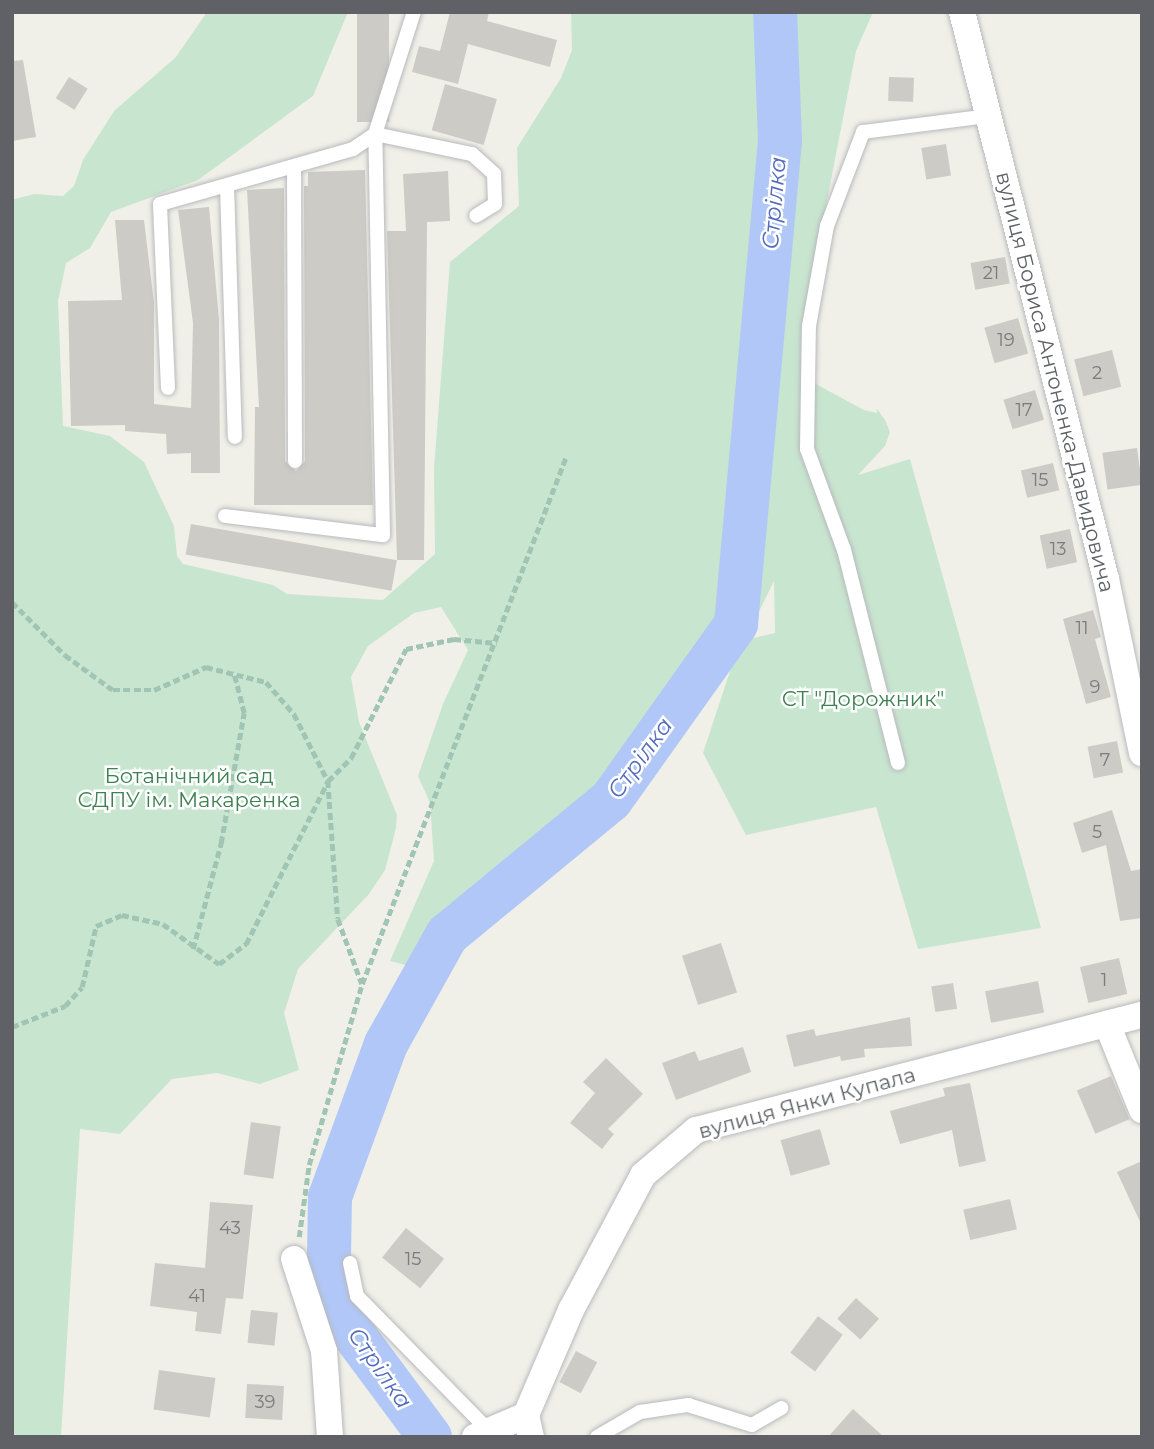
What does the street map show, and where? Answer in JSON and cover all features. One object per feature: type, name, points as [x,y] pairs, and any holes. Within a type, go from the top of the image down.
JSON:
[{"type":"street","name":"вулиця Бориса Антоненка-Давидовича","points":[[962,12],[1106,579],[1142,753]]},
{"type":"street","name":"вулиця Янки Купала","points":[[528,1426],[571,1310],[643,1175],[696,1130],[1142,1015]]},
{"type":"street","points":[[1107,1024],[1142,1110]]},
{"type":"street","points":[[294,1259],[324,1351],[330,1437]]},
{"type":"street","points":[[482,1434],[528,1426]]},
{"type":"lane","points":[[225,516],[383,535],[376,134],[414,12]]},
{"type":"lane","points":[[898,763],[844,550],[807,449],[809,326],[827,226],[863,132],[988,116]]},
{"type":"lane","points":[[168,388],[160,204],[353,149],[376,134],[472,154],[494,174],[495,204],[476,216]]},
{"type":"lane","points":[[294,167],[295,461]]},
{"type":"lane","points":[[227,186],[235,437]]},
{"type":"lane","points":[[350,1263],[357,1296],[482,1434]]},
{"type":"lane","points":[[597,1437],[640,1412],[688,1405],[752,1425],[782,1408]]},
{"type":"lane","points":[[613,1427],[626,1437]]},
{"type":"path","points":[[294,1259],[309,1165],[362,985],[421,825],[497,643],[566,457]]},
{"type":"path","points":[[12,602],[65,655],[113,690],[154,690],[206,667],[265,682],[273,690],[294,714],[328,781],[338,919],[362,985]]},
{"type":"path","points":[[12,1027],[65,1006],[82,987],[96,926],[122,915],[163,924],[219,964],[246,944],[328,781],[351,758],[406,649],[454,639],[497,643]]},
{"type":"path","points":[[193,948],[220,843],[244,713],[234,674]]},
{"type":"green space","points":[[207,12],[348,12],[313,96],[198,180],[111,212],[90,248],[66,263],[58,301],[63,426],[110,436],[144,462],[174,526],[177,556],[183,564],[273,585],[287,594],[383,600],[435,554],[434,468],[450,262],[519,206],[517,148],[561,78],[572,50],[571,12],[873,12],[856,51],[818,247],[814,383],[864,410],[877,413],[877,409],[885,420],[890,432],[885,446],[858,475],[910,459],[1041,928],[918,949],[876,807],[746,835],[703,753],[734,659],[562,857],[522,878],[421,969],[390,961],[434,861],[430,803],[418,776],[443,704],[468,650],[441,607],[414,613],[368,646],[351,677],[359,722],[397,815],[396,828],[385,870],[369,894],[298,969],[284,1013],[299,1070],[260,1084],[217,1073],[172,1079],[120,1134],[80,1129],[61,1437],[12,1437],[12,200],[34,194],[63,196],[74,186],[83,160],[114,111],[176,57]],"holes":[[[774,581],[775,633],[745,640]]]},
{"type":"building","points":[[357,12],[389,12],[389,122],[357,122]]},
{"type":"building","points":[[450,12],[489,12],[487,21],[557,40],[550,67],[468,44],[458,84],[412,72],[419,46],[440,51]]},
{"type":"building","points":[[23,60],[36,137],[12,141],[12,61]]},
{"type":"building","points":[[69,77],[88,89],[74,110],[56,98]]},
{"type":"building","points":[[889,77],[914,78],[913,102],[888,101]]},
{"type":"building","points":[[445,84],[497,99],[484,145],[432,130]]},
{"type":"building","points":[[946,144],[951,176],[926,180],[921,148]]},
{"type":"building","points":[[365,170],[373,505],[254,505],[255,407],[259,407],[247,190],[284,188],[285,461],[296,471],[305,461],[304,186],[308,186],[308,172]]},
{"type":"building","points":[[448,171],[450,221],[427,222],[424,560],[397,560],[387,231],[406,231],[403,174]]},
{"type":"building","points":[[209,207],[219,320],[220,473],[191,473],[191,453],[167,454],[166,434],[125,431],[125,425],[71,426],[68,301],[122,300],[115,220],[144,220],[154,303],[154,404],[191,408],[193,323],[178,210]]},
{"type":"building","points":[[1005,257],[1010,284],[975,290],[971,263]]},
{"type":"building","points":[[1018,318],[1028,354],[995,363],[984,328]]},
{"type":"building","points":[[1112,350],[1121,387],[1083,396],[1074,359]]},
{"type":"building","points":[[1035,390],[1044,420],[1013,429],[1003,400]]},
{"type":"building","points":[[1137,448],[1142,485],[1107,490],[1102,453]]},
{"type":"building","points":[[1053,463],[1059,490],[1027,498],[1021,470]]},
{"type":"building","points":[[191,524],[397,560],[391,591],[186,555]]},
{"type":"building","points":[[1070,529],[1077,562],[1047,569],[1040,535]]},
{"type":"building","points":[[1093,610],[1101,637],[1095,639],[1111,697],[1086,704],[1063,619]]},
{"type":"building","points":[[1117,741],[1123,772],[1094,778],[1088,747]]},
{"type":"building","points":[[1112,810],[1131,871],[1142,869],[1142,918],[1120,921],[1106,845],[1082,853],[1073,823]]},
{"type":"building","points":[[721,943],[737,992],[698,1005],[682,956]]},
{"type":"building","points":[[1119,958],[1127,994],[1088,1003],[1080,967]]},
{"type":"building","points":[[1038,981],[1044,1012],[991,1023],[985,991]]},
{"type":"building","points":[[953,983],[957,1009],[935,1012],[931,986]]},
{"type":"building","points":[[910,1017],[912,1046],[864,1049],[865,1057],[841,1061],[840,1056],[794,1067],[786,1035],[814,1029],[816,1036]]},
{"type":"building","points":[[743,1047],[751,1072],[676,1100],[662,1063],[695,1051],[699,1061]]},
{"type":"building","points":[[606,1058],[643,1094],[608,1129],[614,1134],[602,1149],[570,1123],[595,1093],[583,1082]]},
{"type":"building","points":[[1111,1076],[1129,1119],[1095,1134],[1077,1090]]},
{"type":"building","points":[[970,1083],[986,1161],[959,1167],[952,1130],[900,1144],[890,1111],[945,1096],[943,1088]]},
{"type":"building","points":[[251,1122],[281,1126],[273,1179],[244,1174]]},
{"type":"building","points":[[820,1129],[830,1165],[791,1176],[781,1140]]},
{"type":"building","points":[[1142,1161],[1142,1226],[1117,1172]]},
{"type":"building","points":[[1010,1199],[1017,1229],[970,1240],[963,1210]]},
{"type":"building","points":[[210,1202],[253,1205],[243,1299],[226,1298],[221,1334],[195,1331],[197,1312],[150,1306],[155,1263],[205,1268]]},
{"type":"building","points":[[406,1228],[444,1259],[420,1288],[382,1258]]},
{"type":"building","points":[[856,1298],[879,1319],[860,1340],[837,1319]]},
{"type":"building","points":[[251,1310],[278,1313],[274,1346],[248,1343]]},
{"type":"building","points":[[818,1316],[843,1335],[815,1371],[790,1353]]},
{"type":"building","points":[[576,1351],[597,1362],[581,1393],[560,1382]]},
{"type":"building","points":[[159,1370],[215,1378],[210,1418],[153,1410]]},
{"type":"building","points":[[247,1384],[284,1386],[282,1420],[245,1418]]},
{"type":"building","points":[[853,1409],[884,1437],[828,1437]]},
{"type":"waterway","name":"Стрілка","points":[[430,1437],[349,1328],[329,1258],[330,1197],[386,1044],[447,935],[611,800],[736,624],[780,140],[775,12]]},
{"type":"park label","name":"СТ \"Дорожник\"","points":[[863,699]]},
{"type":"park label","name":"Ботанічний сад СДПУ ім. Макаренка","points":[[189,788]]}]
